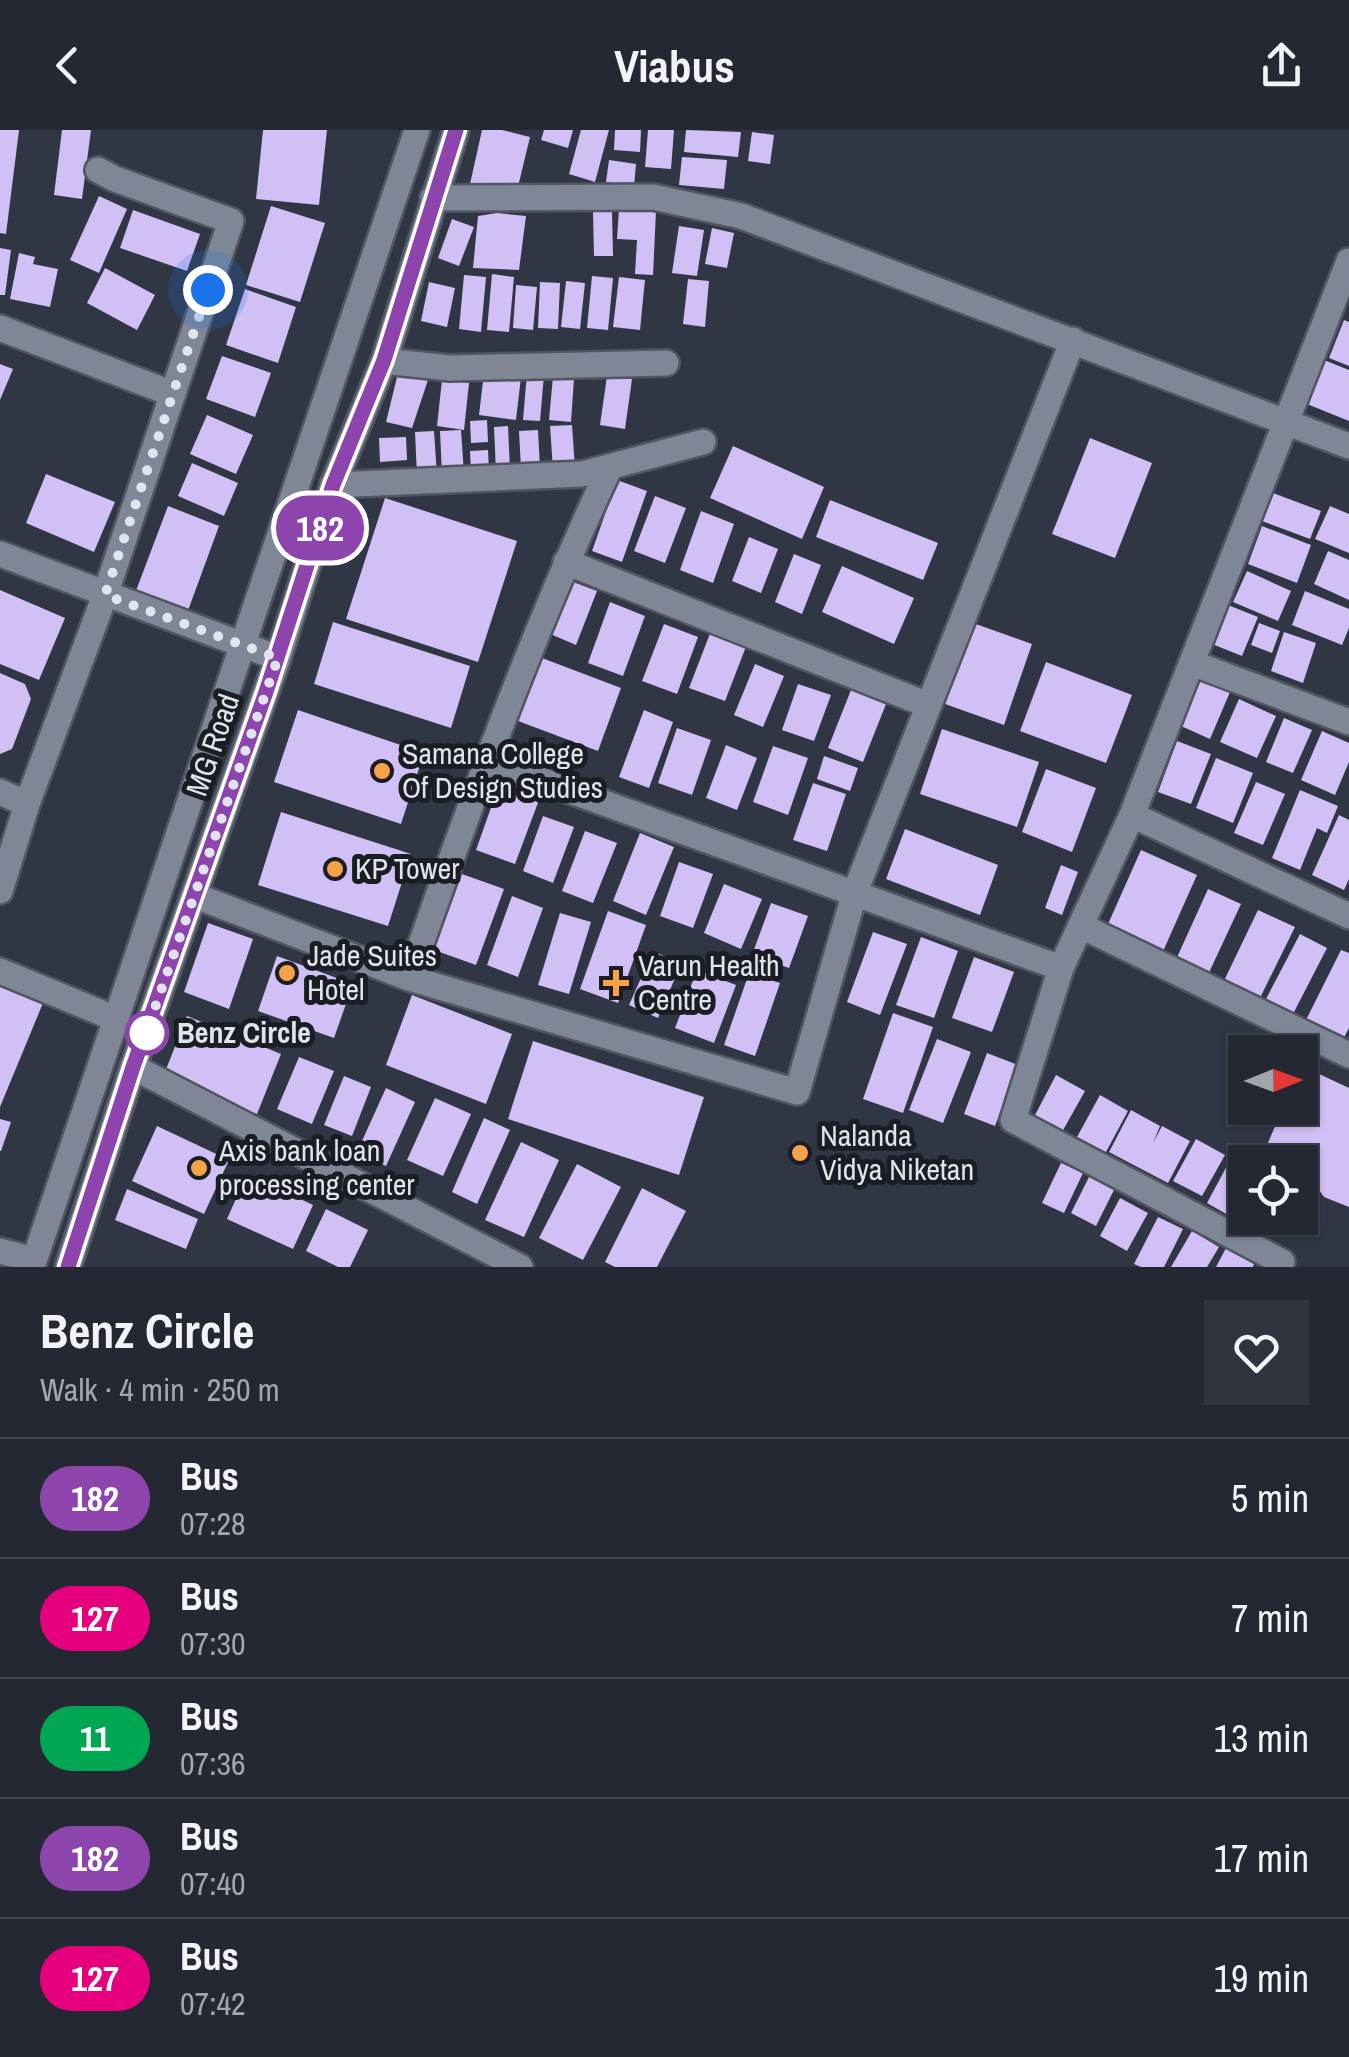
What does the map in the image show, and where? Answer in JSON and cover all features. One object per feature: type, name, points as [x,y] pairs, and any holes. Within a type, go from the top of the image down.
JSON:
[{"type":"street","name":"MG Road","points":[[33,1263],[416,130]]},
{"type":"street","name":"MG Road","points":[[68,1267],[76,1254],[133,1067],[278,658],[333,485],[384,360],[456,130]]},
{"type":"street","points":[[0,891],[232,221],[98,170]]},
{"type":"street","points":[[434,198],[652,197],[741,216],[1349,446]]},
{"type":"street","points":[[1282,1262],[1013,1120],[1061,968],[1132,815],[1349,261]]},
{"type":"street","points":[[0,328],[173,394]]},
{"type":"street","points":[[196,896],[409,978],[797,1092],[855,892],[1074,340]]},
{"type":"street","points":[[384,360],[450,368],[666,363]]},
{"type":"street","points":[[326,398],[364,410]]},
{"type":"street","points":[[333,485],[582,474],[704,442]]},
{"type":"street","points":[[409,978],[485,760],[566,562],[610,467]]},
{"type":"street","points":[[0,554],[278,658]]},
{"type":"street","points":[[566,562],[928,706]]},
{"type":"street","points":[[1192,663],[1349,721]]},
{"type":"street","points":[[485,760],[1061,968]]},
{"type":"street","points":[[0,792],[27,804]]},
{"type":"street","points":[[1132,815],[1349,916]]},
{"type":"street","points":[[1080,926],[1349,1056]]},
{"type":"street","points":[[0,972],[114,1018]]},
{"type":"street","points":[[133,1067],[520,1267]]},
{"type":"street","points":[[0,1252],[33,1263]]},
{"type":"building","points":[[0,130],[19,130],[6,234],[0,233]]},
{"type":"building","points":[[62,130],[91,130],[82,199],[54,195]]},
{"type":"building","points":[[263,130],[327,130],[319,205],[256,199]]},
{"type":"building","points":[[482,130],[530,137],[516,195],[470,184]]},
{"type":"building","points":[[544,130],[573,130],[568,148],[541,140]]},
{"type":"building","points":[[581,130],[609,130],[595,182],[569,174]]},
{"type":"building","points":[[615,130],[641,130],[640,152],[614,150]]},
{"type":"building","points":[[648,130],[674,130],[671,169],[645,167]]},
{"type":"building","points":[[686,130],[741,132],[738,157],[684,152]]},
{"type":"building","points":[[752,132],[774,135],[770,164],[748,161]]},
{"type":"building","points":[[682,157],[727,160],[724,189],[679,185]]},
{"type":"building","points":[[609,160],[636,164],[634,186],[606,182]]},
{"type":"building","points":[[99,196],[127,209],[99,273],[70,260]]},
{"type":"building","points":[[271,206],[325,223],[300,302],[246,285]]},
{"type":"building","points":[[619,209],[656,211],[653,275],[635,274],[637,240],[617,239]]},
{"type":"building","points":[[133,210],[200,234],[187,271],[120,248]]},
{"type":"building","points":[[593,212],[612,212],[613,256],[594,256]]},
{"type":"building","points":[[478,216],[526,216],[519,270],[473,268]]},
{"type":"building","points":[[452,219],[474,227],[459,266],[438,258]]},
{"type":"building","points":[[679,226],[704,230],[697,276],[672,273]]},
{"type":"building","points":[[712,228],[734,233],[727,268],[705,264]]},
{"type":"building","points":[[0,248],[11,250],[5,295],[0,295]]},
{"type":"building","points":[[19,253],[35,257],[33,264],[58,269],[50,307],[10,299]]},
{"type":"building","points":[[105,268],[155,295],[137,330],[87,303]]},
{"type":"building","points":[[492,274],[514,277],[509,332],[487,330]]},
{"type":"building","points":[[464,275],[486,277],[481,332],[459,329]]},
{"type":"building","points":[[592,276],[613,278],[608,330],[587,328]]},
{"type":"building","points":[[619,277],[645,280],[640,330],[613,327]]},
{"type":"building","points":[[688,279],[709,281],[705,327],[683,324]]},
{"type":"building","points":[[566,281],[585,283],[580,329],[561,327]]},
{"type":"building","points":[[429,282],[455,288],[447,327],[421,321]]},
{"type":"building","points":[[540,282],[560,283],[558,329],[538,328]]},
{"type":"building","points":[[516,285],[537,287],[533,330],[513,328]]},
{"type":"building","points":[[245,289],[296,307],[278,363],[226,345]]},
{"type":"building","points":[[1344,320],[1349,322],[1349,366],[1329,358]]},
{"type":"building","points":[[222,356],[271,373],[255,417],[206,399]]},
{"type":"building","points":[[1324,360],[1349,370],[1349,421],[1307,404]]},
{"type":"building","points":[[0,364],[13,369],[0,400]]},
{"type":"building","points":[[398,373],[428,380],[412,428],[386,422]]},
{"type":"building","points":[[484,373],[521,377],[516,420],[479,415]]},
{"type":"building","points":[[527,373],[544,375],[540,421],[523,420]]},
{"type":"building","points":[[553,376],[574,378],[571,422],[549,420]]},
{"type":"building","points":[[607,376],[632,379],[625,429],[600,425]]},
{"type":"building","points":[[442,380],[469,383],[464,430],[437,426]]},
{"type":"building","points":[[207,415],[253,435],[236,474],[190,454]]},
{"type":"building","points":[[487,420],[488,442],[471,443],[470,421]]},
{"type":"building","points":[[572,425],[575,469],[553,470],[550,426]]},
{"type":"building","points":[[508,426],[510,471],[496,472],[494,427]]},
{"type":"building","points":[[461,430],[464,474],[442,475],[440,431]]},
{"type":"building","points":[[538,430],[540,468],[521,469],[519,431]]},
{"type":"building","points":[[434,431],[437,475],[417,476],[415,432]]},
{"type":"building","points":[[406,437],[407,460],[380,462],[379,438]]},
{"type":"building","points":[[1090,438],[1152,463],[1115,558],[1052,534]]},
{"type":"building","points":[[733,446],[824,487],[802,539],[710,498]]},
{"type":"building","points":[[488,450],[489,472],[471,473],[470,451]]},
{"type":"building","points":[[192,463],[238,483],[224,516],[178,496]]},
{"type":"building","points":[[46,474],[115,502],[94,552],[26,523]]},
{"type":"building","points":[[617,480],[647,491],[622,562],[592,551]]},
{"type":"building","points":[[1273,493],[1321,511],[1310,539],[1262,521]]},
{"type":"building","points":[[655,496],[686,508],[665,563],[634,551]]},
{"type":"building","points":[[385,498],[517,541],[478,662],[346,619]]},
{"type":"building","points":[[830,500],[938,543],[923,580],[816,537]]},
{"type":"building","points":[[168,506],[219,526],[186,616],[134,596]]},
{"type":"building","points":[[1330,506],[1349,514],[1349,553],[1315,539]]},
{"type":"building","points":[[701,511],[734,524],[713,583],[680,570]]},
{"type":"building","points":[[1262,526],[1311,545],[1297,583],[1248,564]]},
{"type":"building","points":[[749,537],[778,549],[761,593],[732,581]]},
{"type":"building","points":[[1328,551],[1349,560],[1349,600],[1314,584]]},
{"type":"building","points":[[794,554],[821,565],[802,614],[775,602]]},
{"type":"building","points":[[842,566],[914,598],[894,644],[822,612]]},
{"type":"building","points":[[1247,571],[1291,591],[1278,621],[1233,602]]},
{"type":"building","points":[[568,580],[597,591],[576,645],[548,633]]},
{"type":"building","points":[[0,590],[65,618],[39,680],[0,664]]},
{"type":"building","points":[[1305,591],[1349,609],[1349,628],[1342,645],[1292,625]]},
{"type":"building","points":[[610,602],[645,616],[623,676],[588,663]]},
{"type":"building","points":[[1228,605],[1258,617],[1242,656],[1212,644]]},
{"type":"building","points":[[333,622],[470,666],[451,728],[314,684]]},
{"type":"building","points":[[973,623],[1032,644],[1004,725],[945,704]]},
{"type":"building","points":[[1259,623],[1280,631],[1272,653],[1251,645]]},
{"type":"building","points":[[664,624],[698,637],[677,694],[642,681]]},
{"type":"building","points":[[711,631],[747,644],[725,701],[689,688]]},
{"type":"building","points":[[1284,632],[1316,643],[1303,683],[1271,671]]},
{"type":"building","points":[[542,658],[621,688],[598,751],[518,721]]},
{"type":"building","points":[[1046,662],[1132,695],[1106,763],[1020,731]]},
{"type":"building","points":[[755,664],[784,676],[763,727],[734,715]]},
{"type":"building","points":[[0,673],[25,684],[31,699],[12,749],[0,754]]},
{"type":"building","points":[[1201,679],[1230,692],[1210,739],[1181,726]]},
{"type":"building","points":[[798,684],[831,695],[814,741],[782,730]]},
{"type":"building","points":[[851,690],[886,704],[863,762],[828,748]]},
{"type":"building","points":[[1239,699],[1276,716],[1257,758],[1220,742]]},
{"type":"building","points":[[298,710],[424,753],[401,824],[274,782]]},
{"type":"building","points":[[644,710],[673,722],[649,788],[619,777]]},
{"type":"building","points":[[1284,718],[1312,730],[1293,773],[1266,762]]},
{"type":"building","points":[[677,728],[711,740],[692,795],[658,783]]},
{"type":"building","points":[[942,729],[1039,762],[1017,827],[920,794]]},
{"type":"building","points":[[1322,731],[1349,743],[1349,762],[1335,795],[1301,780]]},
{"type":"building","points":[[1177,741],[1211,754],[1191,804],[1158,792]]},
{"type":"building","points":[[726,745],[757,758],[737,810],[706,798]]},
{"type":"building","points":[[773,746],[808,758],[788,815],[753,802]]},
{"type":"building","points":[[824,756],[858,768],[850,791],[817,779]]},
{"type":"building","points":[[1216,758],[1253,773],[1233,823],[1196,808]]},
{"type":"building","points":[[1046,769],[1096,788],[1072,852],[1022,832]]},
{"type":"building","points":[[1256,782],[1285,794],[1263,845],[1234,833]]},
{"type":"building","points":[[813,783],[846,794],[827,851],[793,840]]},
{"type":"building","points":[[499,785],[539,800],[515,864],[476,850]]},
{"type":"building","points":[[1300,790],[1338,806],[1327,833],[1317,828],[1300,870],[1272,858]]},
{"type":"building","name":"KP Tower","points":[[281,812],[411,854],[388,926],[258,885]]},
{"type":"building","points":[[1339,815],[1349,820],[1349,879],[1344,890],[1312,875]]},
{"type":"building","points":[[543,816],[574,827],[553,883],[523,871]]},
{"type":"building","points":[[905,829],[998,865],[980,915],[886,879]]},
{"type":"building","points":[[585,831],[617,843],[593,903],[562,891]]},
{"type":"building","points":[[640,833],[674,847],[646,915],[613,901]]},
{"type":"building","points":[[1141,850],[1197,875],[1160,958],[1104,933]]},
{"type":"building","points":[[679,862],[713,874],[693,928],[660,916]]},
{"type":"building","points":[[1061,865],[1078,872],[1062,915],[1045,908]]},
{"type":"building","points":[[462,874],[504,889],[476,965],[434,950]]},
{"type":"building","points":[[724,884],[762,899],[741,949],[704,933]]},
{"type":"building","points":[[1208,889],[1241,904],[1206,979],[1174,964]]},
{"type":"building","points":[[512,896],[543,908],[518,977],[487,965]]},
{"type":"building","points":[[771,903],[808,916],[789,968],[752,955]]},
{"type":"building","points":[[1258,910],[1295,927],[1257,1004],[1221,987]]},
{"type":"building","points":[[608,911],[646,925],[618,1003],[580,989]]},
{"type":"building","points":[[560,913],[591,922],[569,994],[538,985]]},
{"type":"building","points":[[208,923],[253,939],[229,1009],[184,992]]},
{"type":"building","points":[[873,932],[907,944],[880,1015],[847,1002]]},
{"type":"building","points":[[1300,934],[1327,948],[1293,1014],[1266,999]]},
{"type":"building","points":[[921,937],[958,951],[934,1018],[896,1005]]},
{"type":"building","points":[[1341,950],[1349,953],[1349,1028],[1340,1045],[1303,1026]]},
{"type":"building","points":[[653,951],[681,964],[658,1018],[629,1005]]},
{"type":"building","points":[[277,956],[353,984],[334,1038],[258,1011]]},
{"type":"building","points":[[974,957],[1014,972],[992,1032],[952,1018]]},
{"type":"building","points":[[697,970],[736,985],[714,1043],[675,1028]]},
{"type":"building","points":[[749,973],[780,983],[755,1056],[724,1045]]},
{"type":"building","points":[[0,977],[43,1003],[0,1107]]},
{"type":"building","points":[[412,995],[512,1034],[486,1104],[386,1065]]},
{"type":"building","points":[[893,1013],[933,1027],[903,1113],[863,1099]]},
{"type":"building","points":[[187,1016],[281,1054],[257,1114],[163,1077]]},
{"type":"building","points":[[937,1039],[971,1052],[943,1123],[909,1110]]},
{"type":"building","points":[[533,1041],[704,1097],[679,1175],[508,1119]]},
{"type":"building","points":[[987,1053],[1018,1065],[995,1126],[964,1114]]},
{"type":"building","points":[[299,1057],[334,1071],[312,1124],[277,1109]]},
{"type":"building","points":[[1318,1073],[1349,1088],[1349,1207],[1324,1197],[1318,1189],[1318,1145],[1267,1145],[1276,1125],[1318,1125]]},
{"type":"building","points":[[1056,1075],[1085,1091],[1062,1132],[1034,1117]]},
{"type":"building","points":[[344,1076],[371,1087],[352,1136],[324,1125]]},
{"type":"building","points":[[386,1088],[415,1102],[386,1166],[357,1152]]},
{"type":"building","points":[[1100,1095],[1128,1111],[1106,1152],[1077,1137]]},
{"type":"building","points":[[435,1098],[471,1114],[443,1176],[407,1160]]},
{"type":"building","points":[[1131,1110],[1160,1126],[1153,1143],[1162,1126],[1190,1141],[1168,1183],[1109,1152]]},
{"type":"building","points":[[484,1118],[510,1130],[477,1204],[452,1192]]},
{"type":"building","points":[[0,1119],[11,1122],[1,1151],[0,1151]]},
{"type":"building","points":[[157,1126],[229,1160],[204,1214],[132,1181]]},
{"type":"building","points":[[1196,1139],[1225,1155],[1202,1196],[1173,1181]]},
{"type":"building","points":[[521,1142],[559,1160],[524,1237],[485,1220]]},
{"type":"building","points":[[1061,1163],[1083,1173],[1064,1213],[1042,1203]]},
{"type":"building","points":[[577,1164],[621,1187],[583,1260],[539,1238]]},
{"type":"building","points":[[1228,1164],[1228,1215],[1207,1203]]},
{"type":"building","points":[[247,1174],[313,1205],[293,1249],[227,1219]]},
{"type":"building","points":[[1089,1177],[1114,1190],[1096,1226],[1071,1213]]},
{"type":"building","points":[[642,1188],[686,1211],[657,1267],[615,1267],[605,1262]]},
{"type":"building","points":[[127,1189],[198,1219],[186,1249],[115,1220]]},
{"type":"building","points":[[1120,1198],[1148,1213],[1127,1251],[1100,1236]]},
{"type":"building","points":[[326,1209],[368,1230],[350,1267],[338,1267],[306,1251]]},
{"type":"building","points":[[1158,1217],[1183,1229],[1164,1267],[1141,1267],[1134,1264]]},
{"type":"building","points":[[1192,1231],[1219,1247],[1207,1267],[1171,1267]]},
{"type":"building","points":[[1226,1248],[1254,1264],[1253,1267],[1216,1267]]},
{"type":"bus line","name":"182","points":[[68,1267],[333,485],[384,360],[456,130]]},
{"type":"place","name":"Samana College Of Design Studies","points":[[382,771]]},
{"type":"place","name":"KP Tower","points":[[335,869]]},
{"type":"place","name":"Jade Suites Hotel","points":[[287,973]]},
{"type":"place","name":"Varun Health Centre","points":[[616,983]]},
{"type":"place","name":"Benz Circle","points":[[147,1033]]},
{"type":"place","name":"Nalanda Vidya Niketan","points":[[800,1153]]},
{"type":"place","name":"Axis bank loan processing center","points":[[199,1168]]},
{"type":"route","points":[[147,1033],[145,1036],[278,658],[105,595],[208,290]]}]
